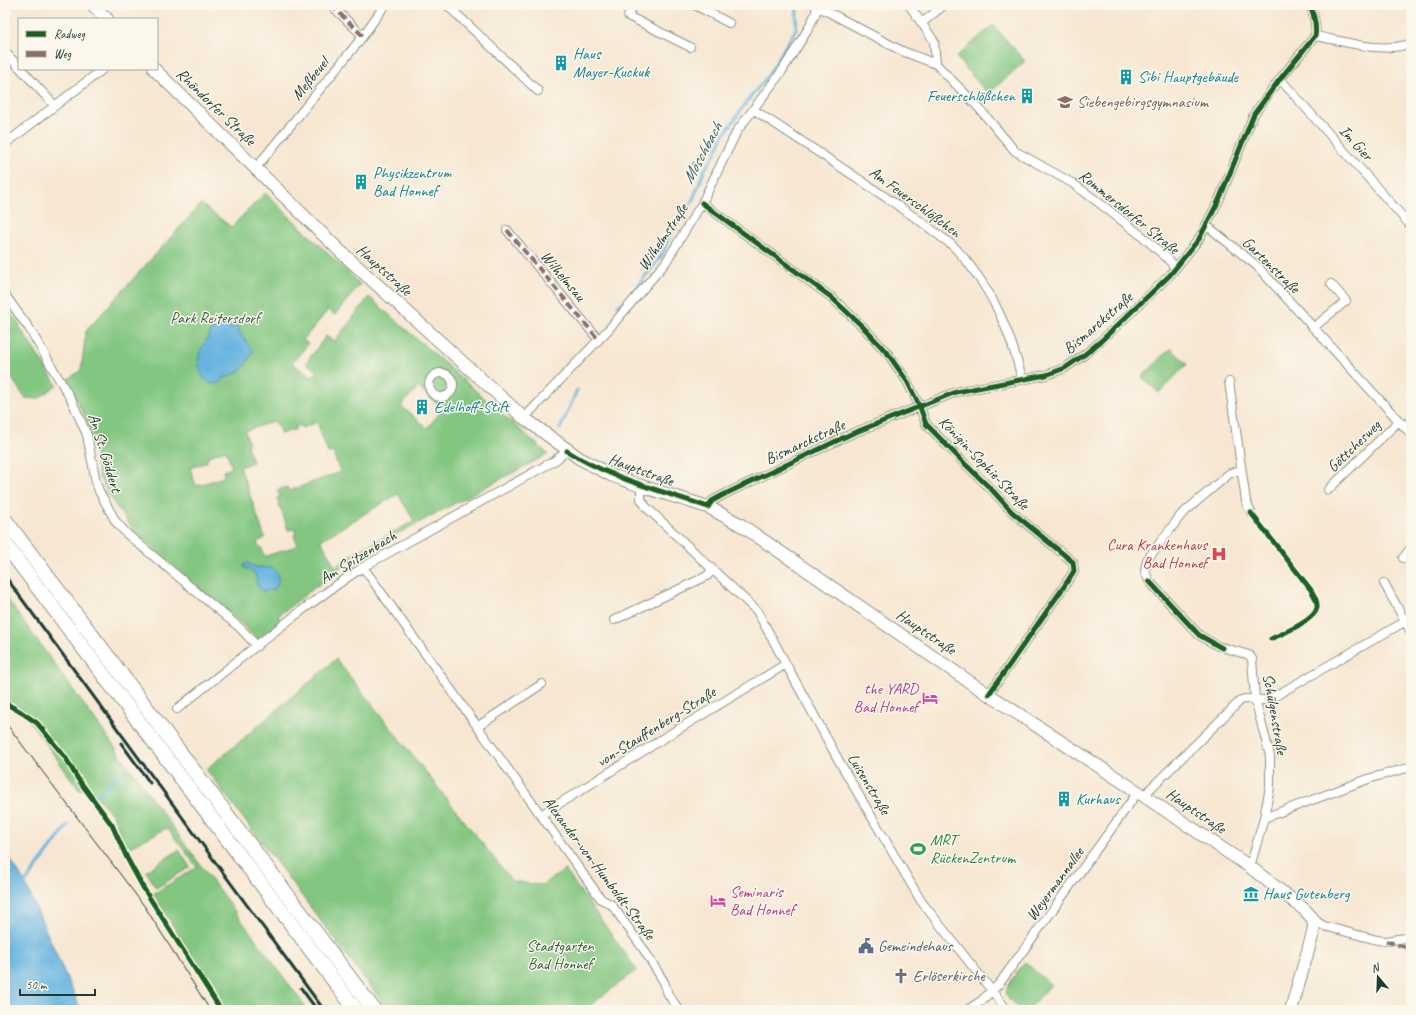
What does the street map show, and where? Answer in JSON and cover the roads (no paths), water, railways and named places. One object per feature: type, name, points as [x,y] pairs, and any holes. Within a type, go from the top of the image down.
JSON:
[{"type":"highway","points":[[5,520],[374,1010]]},
{"type":"highway","points":[[5,544],[356,1010]]},
{"type":"main road","points":[[93,5],[106,18]]},
{"type":"main road","name":"Rhöndorfer Straße","points":[[155,70],[255,168]]},
{"type":"main road","name":"Hauptstraße","points":[[255,168],[362,272],[524,418],[567,451],[611,474],[641,486],[708,507],[741,525],[925,652],[1142,794],[1250,867],[1305,910],[1312,919]]},
{"type":"main road","points":[[1290,1010],[1313,932],[1314,926],[1312,919]]},
{"type":"street","points":[[331,5],[363,36]]},
{"type":"street","name":"Meßbeuel","points":[[255,168],[363,36],[385,5]]},
{"type":"street","points":[[447,5],[538,91]]},
{"type":"street","points":[[636,5],[632,8],[628,16],[690,47]]},
{"type":"street","points":[[695,5],[729,23]]},
{"type":"street","points":[[816,6],[902,51],[936,64],[934,41],[909,5]]},
{"type":"street","points":[[922,24],[944,5]]},
{"type":"street","points":[[1310,5],[1316,23],[1314,36],[1369,48],[1400,47],[1411,44]]},
{"type":"street","name":"Wilhelmstraße","points":[[524,418],[598,339],[666,262],[702,204],[738,131],[782,71],[807,31],[815,15],[816,6]]},
{"type":"street","name":"Bismarckstraße","points":[[708,507],[712,501],[722,495],[851,434],[956,392],[1046,375],[1065,368],[1084,356],[1102,341],[1176,268],[1199,239],[1219,200],[1254,114],[1314,36]]},
{"type":"street","points":[[5,52],[18,66]]},
{"type":"street","name":"Rommersdorfer Straße","points":[[936,64],[978,107],[1015,151],[1072,183],[1142,236],[1176,268]]},
{"type":"street","points":[[22,70],[55,106]]},
{"type":"street","points":[[5,144],[102,70]]},
{"type":"street","name":"Im Gier","points":[[1280,79],[1411,226]]},
{"type":"street","name":"Am Feuerschlößchen","points":[[754,110],[866,183],[957,249],[977,274],[995,304],[1008,331],[1022,379]]},
{"type":"street","name":"Königin-Sophie-Straße","points":[[702,204],[831,297],[857,322],[888,354],[907,381],[920,407],[926,424],[994,491],[1017,517],[1073,562],[1074,571],[989,694]]},
{"type":"street","name":"Gartenstraße","points":[[1206,225],[1256,266],[1411,434]]},
{"type":"street","name":"Wilhelmsau","points":[[507,230],[598,339]]},
{"type":"street","points":[[1313,328],[1346,300],[1331,284]]},
{"type":"street","name":"An St. Göddert","points":[[5,295],[29,328],[72,401],[87,436],[99,491],[116,522],[128,535],[240,628],[257,646]]},
{"type":"street","points":[[1229,382],[1246,501],[1251,513]]},
{"type":"street","name":"Göttchesweg","points":[[1328,490],[1401,424],[1411,420]]},
{"type":"street","name":"Am Spitzenbach","points":[[178,709],[257,646],[363,567],[554,461],[567,451]]},
{"type":"street","name":"Schülgenstraße","points":[[1241,470],[1230,473],[1182,515],[1149,556],[1144,567],[1149,581],[1199,634],[1222,648],[1249,655],[1253,660],[1255,699],[1270,756],[1270,787],[1264,818],[1250,867]]},
{"type":"street","name":"Luisenstraße","points":[[641,486],[641,499],[646,507],[757,611],[839,761],[921,901],[1007,1010]]},
{"type":"street","points":[[1403,558],[1411,548]]},
{"type":"street","name":"Alexander-von-Humboldt-Straße","points":[[363,567],[601,899],[612,905],[640,944],[664,982],[668,994],[680,1010]]},
{"type":"street","points":[[614,620],[707,576],[712,570]]},
{"type":"street","points":[[1384,584],[1411,632]]},
{"type":"street","name":"Weyermannallee","points":[[967,1010],[981,1001],[998,984],[1142,794],[1150,789],[1238,703],[1247,699],[1270,699],[1406,621]]},
{"type":"street","name":"von-Stauffenberg-Straße","points":[[541,815],[786,664]]},
{"type":"street","points":[[477,727],[542,684]]},
{"type":"street","points":[[1264,818],[1371,778],[1411,767]]},
{"type":"street","name":"Hauptstraße","points":[[1312,919],[1324,926],[1377,940],[1386,941],[1411,937]]},
{"type":"water","points":[[221,323],[232,328],[237,325],[239,332],[253,351],[248,362],[242,369],[235,374],[224,378],[222,382],[211,384],[201,372],[199,367],[199,356],[211,328]]},
{"type":"water","points":[[247,563],[255,567],[273,568],[278,578],[278,583],[275,589],[264,592],[257,586],[256,577],[253,572],[245,568],[244,565]]},
{"type":"water","points":[[5,850],[25,883],[81,1010],[5,1010]]},
{"type":"waterway","name":"Möschbach","points":[[618,306],[629,297],[662,255],[673,230],[692,202],[705,169],[714,156],[723,136],[748,100],[767,77],[796,29],[797,7]]},
{"type":"waterway","name":"Möschbach","points":[[560,429],[577,390]]},
{"type":"waterway","points":[[94,797],[125,769]]},
{"type":"waterway","points":[[21,885],[25,883],[68,825]]},
{"type":"tram line","points":[[5,722],[145,907],[210,1010]]},
{"type":"railway","points":[[5,576],[324,1010]]},
{"type":"railway","points":[[121,743],[150,783]]},
{"type":"railway","points":[[301,988],[317,1010]]},
{"type":"place","name":"Haus Mayer-Kuckuk","points":[[561,63]]},
{"type":"place","name":"Sibi Hauptgebäude","points":[[1126,77]]},
{"type":"place","name":"Feuerschlößchen","points":[[1027,96]]},
{"type":"place","name":"Siebengebirgsgymnasium","points":[[1065,102]]},
{"type":"place","name":"Physikzentrum Bad Honnef","points":[[361,182]]},
{"type":"place","name":"Edelhoff-Stift","points":[[422,407]]},
{"type":"place","name":"Cura Krankenhaus Bad Honnef","points":[[1219,554]]},
{"type":"place","name":"the YARD Bad Honnef","points":[[930,698]]},
{"type":"place","name":"Kurhaus","points":[[1064,799]]},
{"type":"place","name":"MRT RückenZentrum","points":[[918,849]]},
{"type":"place","name":"Haus Gutenberg","points":[[1251,894]]},
{"type":"place","name":"Seminaris Bad Honnef","points":[[718,901]]},
{"type":"place","name":"Gemeindehaus","points":[[866,946]]},
{"type":"place","name":"Erlöserkirche","points":[[901,976]]},
{"type":"park label","name":"Park Reitersdorf","points":[[215,318]]},
{"type":"park label","name":"Stadtgarten Bad Honnef","points":[[560,955]]}]
